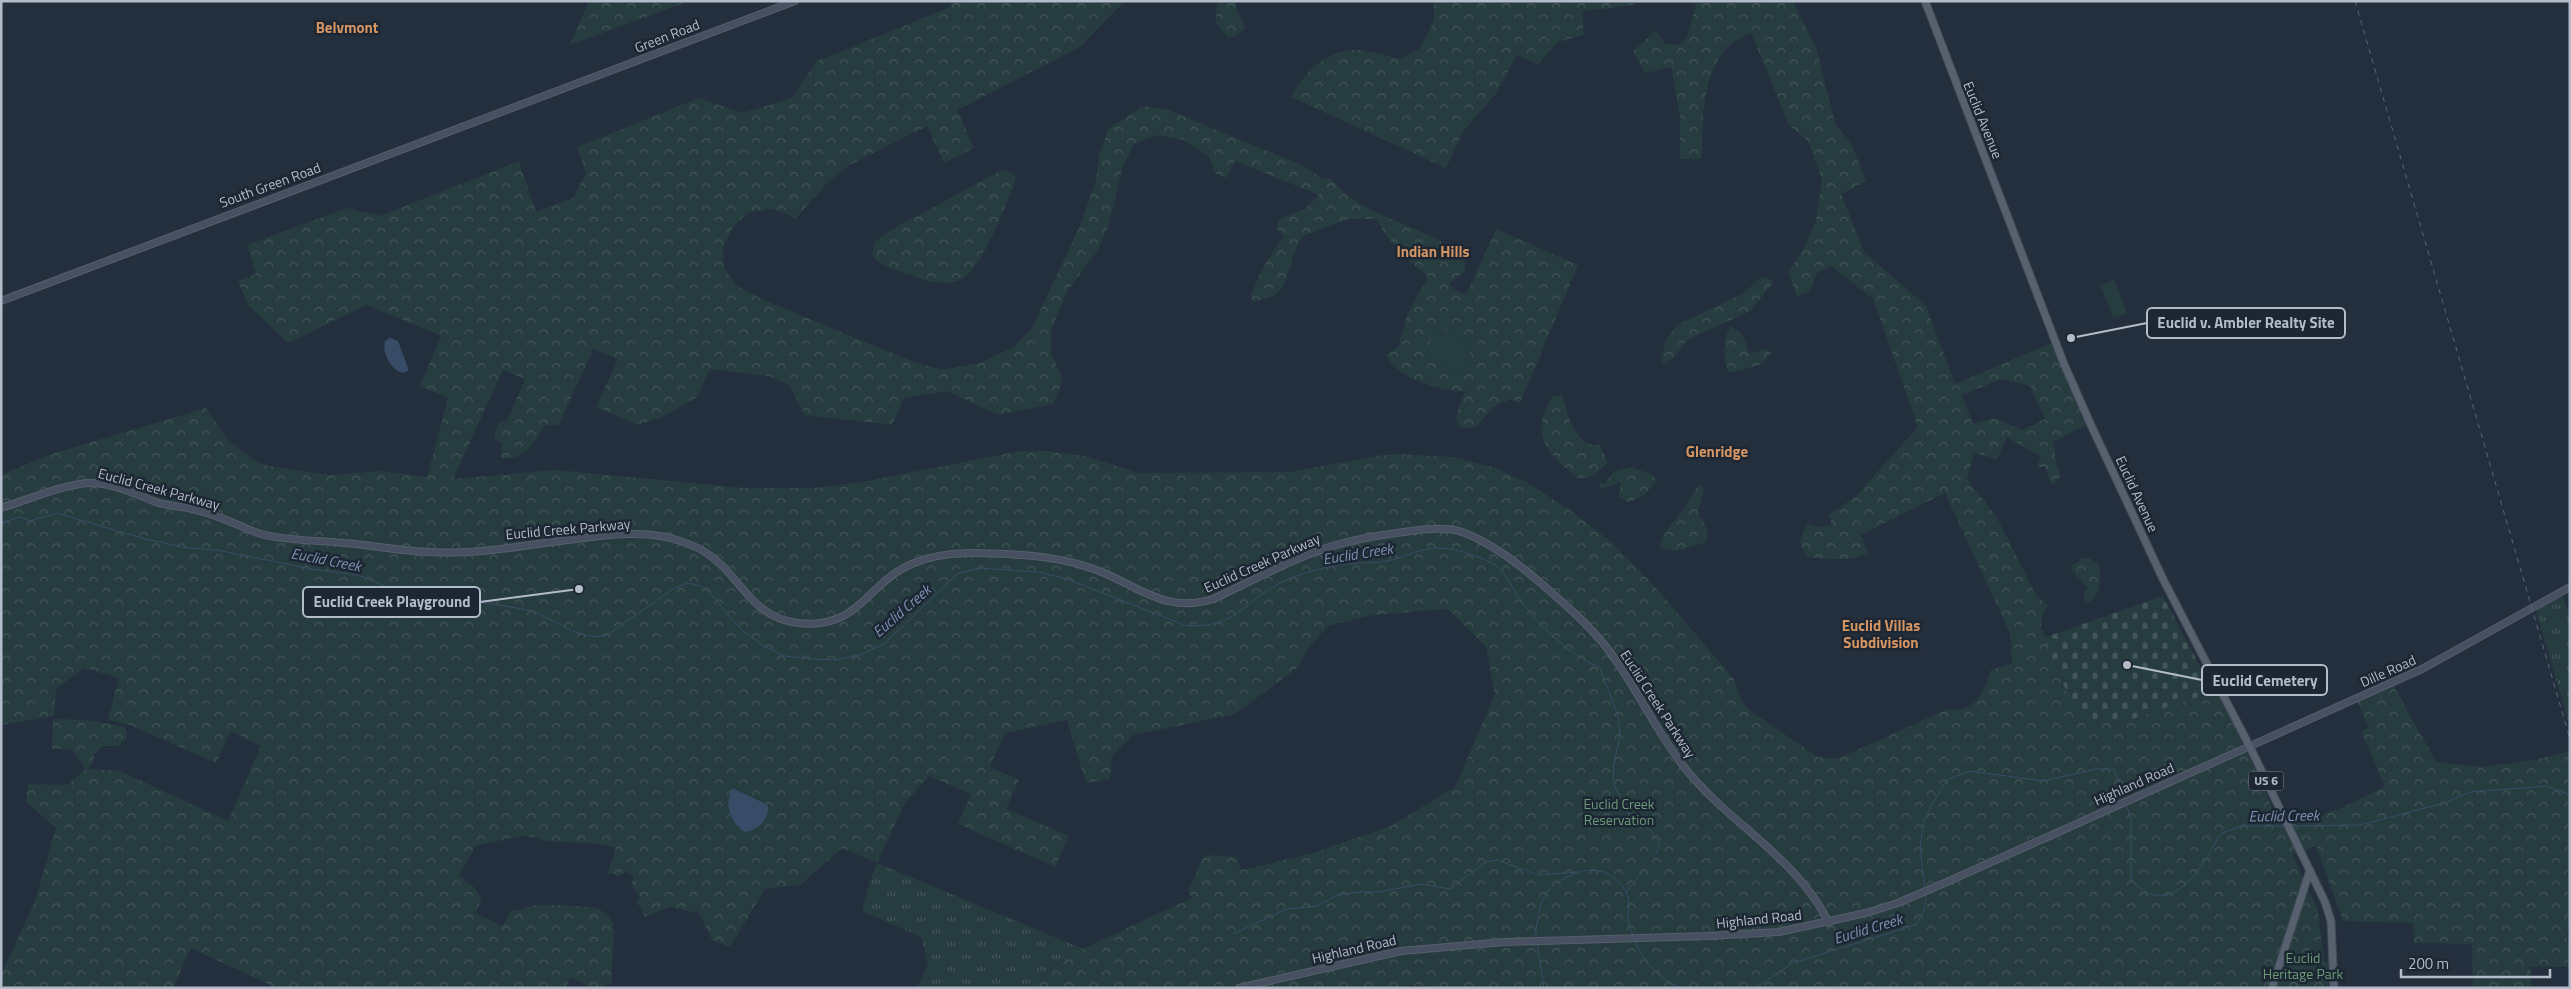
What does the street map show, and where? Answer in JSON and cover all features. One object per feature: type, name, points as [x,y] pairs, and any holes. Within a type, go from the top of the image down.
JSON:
[{"type":"main road","name":"Euclid Avenue","points":[[1925,1],[2064,364],[2090,423],[2170,593],[2250,746],[2282,816],[2310,870],[2332,921],[2334,988]]},
{"type":"main road","points":[[2272,988],[2310,870]]},
{"type":"street","name":"Green Road","points":[[548,95],[795,1]]},
{"type":"street","name":"South Green Road","points":[[1,301],[548,95]]},
{"type":"street","name":"Euclid Creek Parkway","points":[[1,508],[72,485],[92,483],[122,489],[160,504],[210,514],[263,534],[388,549],[461,553],[629,534],[660,536],[686,542],[707,553],[724,567],[753,603],[772,615],[795,622],[812,623],[833,620],[847,614],[859,607],[888,576],[912,563],[940,555],[1021,555],[1078,563],[1161,600],[1181,605],[1198,604],[1213,599],[1312,553],[1336,545],[1382,534],[1436,529],[1458,531],[1479,540],[1522,567],[1582,620],[1606,647],[1639,694],[1668,744],[1701,788],[1796,874],[1811,891],[1829,923]]},
{"type":"street","name":"Dille Road","points":[[2250,746],[2422,669],[2570,587]]},
{"type":"street","name":"Highland Road","points":[[1239,988],[1401,951],[1504,942],[1658,938],[1779,932],[1829,923],[1895,904],[2250,746]]},
{"type":"green space","points":[[589,1],[689,1],[570,45]]},
{"type":"green space","name":"Euclid Creek Reservation","points":[[953,1],[1125,1],[1080,47],[957,110],[974,148],[944,163],[927,126],[848,166],[828,182],[796,218],[773,209],[749,212],[733,227],[723,248],[724,268],[737,286],[764,300],[909,360],[942,370],[980,363],[1012,348],[1031,330],[1079,228],[1096,181],[1099,156],[1108,129],[1143,106],[1166,109],[1302,165],[1323,179],[1331,178],[1343,192],[1358,203],[1433,237],[1450,247],[1465,259],[1465,271],[1449,284],[1453,289],[1466,295],[1496,229],[1578,265],[1520,403],[1511,399],[1496,406],[1477,425],[1467,428],[1459,427],[1456,417],[1465,391],[1444,389],[1421,382],[1409,377],[1391,363],[1386,355],[1398,347],[1408,313],[1428,277],[1406,258],[1387,236],[1377,219],[1349,219],[1305,235],[1298,243],[1283,287],[1274,296],[1253,302],[1251,295],[1258,279],[1269,257],[1284,237],[1277,229],[1278,220],[1305,209],[1319,195],[1235,161],[1226,178],[1215,173],[1209,157],[1184,140],[1157,135],[1134,144],[1122,169],[1109,224],[1098,250],[1068,290],[1051,329],[1051,353],[1063,380],[1053,404],[997,415],[948,391],[904,398],[892,425],[805,415],[789,385],[768,376],[710,369],[697,397],[665,416],[638,425],[596,407],[618,359],[593,349],[559,425],[546,425],[528,449],[510,458],[501,458],[502,443],[496,441],[494,435],[499,422],[507,421],[525,379],[503,370],[453,479],[556,470],[744,488],[816,488],[862,482],[1021,451],[1046,451],[1085,456],[1138,473],[1290,472],[1396,454],[1452,457],[1493,467],[1528,483],[1577,515],[1611,542],[1657,589],[1733,678],[1743,703],[1749,710],[1818,757],[1837,759],[1948,709],[1957,710],[1972,705],[1985,686],[1991,670],[2012,663],[2010,633],[1945,493],[1861,535],[1868,554],[1845,559],[1807,557],[1800,543],[1806,524],[1822,527],[1832,525],[1829,515],[1855,497],[1918,427],[1873,299],[1831,266],[1817,273],[1810,291],[1797,296],[1788,272],[1802,252],[1816,221],[1822,179],[1808,141],[1789,125],[1751,33],[1734,42],[1722,54],[1713,69],[1704,104],[1702,159],[1680,159],[1680,117],[1671,67],[1645,73],[1633,51],[1655,31],[1666,44],[1679,45],[1687,37],[1696,5],[1693,1],[1800,1],[1794,4],[1816,47],[1835,124],[1851,143],[1866,181],[1841,194],[1864,252],[1926,306],[1955,384],[2056,341],[2090,423],[2053,442],[2061,476],[2052,486],[2045,466],[2038,468],[2037,466],[2041,457],[2007,437],[1997,459],[1974,453],[1967,479],[1997,518],[2037,597],[2048,605],[2041,618],[2041,628],[2064,685],[2117,724],[2218,688],[2250,747],[2246,749],[2275,814],[2290,817],[2319,815],[2332,811],[2359,800],[2385,786],[2361,732],[2369,728],[2356,699],[2392,683],[2436,762],[2481,767],[2535,760],[2570,751],[2570,907],[2567,939],[2570,940],[2570,967],[2531,967],[2531,988],[2473,988],[2472,944],[2414,943],[2413,923],[2343,921],[2316,846],[2292,854],[2318,911],[2324,962],[2334,964],[2334,987],[1440,988],[1412,985],[1389,988],[1024,988],[1078,951],[1192,898],[1188,891],[1204,855],[1237,857],[1241,870],[1313,853],[1391,826],[1455,787],[1495,694],[1486,647],[1448,609],[1373,615],[1328,626],[1309,647],[1297,668],[1235,714],[1133,735],[1112,756],[1110,779],[1086,783],[1067,720],[1005,733],[990,767],[1019,780],[1006,809],[1069,836],[1055,867],[958,824],[971,794],[929,776],[905,803],[877,863],[842,848],[800,885],[765,889],[730,947],[712,940],[699,913],[670,907],[645,917],[636,900],[641,898],[631,886],[634,877],[625,871],[619,876],[608,873],[616,848],[600,844],[546,841],[520,836],[475,846],[459,876],[475,888],[482,899],[475,913],[503,926],[510,911],[536,905],[593,908],[601,910],[608,916],[612,923],[614,940],[612,984],[605,983],[606,988],[591,988],[571,977],[565,988],[277,988],[191,948],[173,988],[1,988],[1,975],[35,901],[56,828],[26,802],[28,784],[67,785],[86,769],[71,749],[52,749],[53,719],[87,720],[125,727],[127,737],[119,746],[103,746],[94,754],[94,762],[87,769],[120,771],[228,821],[261,746],[231,731],[216,763],[130,725],[108,720],[119,678],[84,668],[56,689],[54,716],[1,725],[1,475],[51,454],[206,408],[228,440],[257,462],[269,466],[330,475],[382,471],[427,477],[448,398],[420,386],[441,336],[367,305],[288,343],[248,305],[238,281],[256,274],[247,245],[347,208],[380,216],[519,161],[536,212],[573,198],[586,173],[577,147],[699,98],[743,113],[792,98],[817,61],[948,8]],"holes":[[[2001,379],[2030,386],[2045,419],[2022,430],[1994,418],[1973,424],[1962,395]]]},
{"type":"green space","points":[[1217,1],[1239,1],[1235,6],[1245,28],[1234,37],[1227,37],[1216,23]]},
{"type":"green space","points":[[1434,1],[1642,1],[1624,6],[1582,11],[1584,35],[1558,42],[1538,64],[1517,55],[1495,95],[1464,130],[1446,168],[1291,97],[1308,73],[1332,55],[1358,50],[1402,59],[1420,48],[1434,20]]},
{"type":"green space","points":[[1002,170],[1012,172],[1016,178],[1012,189],[994,233],[978,261],[962,279],[950,283],[930,281],[889,268],[879,262],[872,254],[875,242],[889,231]]},
{"type":"green space","points":[[1766,277],[1774,282],[1750,311],[1687,340],[1675,356],[1664,365],[1661,361],[1666,340],[1677,325],[1744,293],[1759,279]]},
{"type":"green space","points":[[2114,280],[2127,313],[2113,318],[2100,285]]},
{"type":"green space","points":[[1437,327],[1461,339],[1469,349],[1466,364],[1459,374],[1425,360],[1424,356]]},
{"type":"green space","points":[[1730,327],[1741,334],[1749,354],[1766,349],[1771,353],[1762,364],[1729,373],[1724,350]]},
{"type":"green space","points":[[1562,395],[1569,419],[1576,432],[1587,443],[1595,446],[1600,444],[1608,463],[1593,476],[1579,479],[1559,461],[1545,443],[1542,433],[1542,422],[1545,409],[1553,396]]},
{"type":"green space","points":[[1631,467],[1651,474],[1657,481],[1642,497],[1628,502],[1619,497],[1621,482],[1600,489],[1600,483],[1604,484],[1615,471]]},
{"type":"green space","points":[[1699,484],[1704,489],[1698,512],[1708,532],[1707,542],[1676,551],[1661,548],[1660,541]]},
{"type":"green space","points":[[2083,558],[2088,558],[2099,564],[2100,570],[2098,591],[2092,600],[2087,603],[2083,597],[2087,587],[2071,569],[2072,566]]},
{"type":"green space","points":[[2561,592],[2570,618],[2570,727],[2535,607]]},
{"type":"green space","points":[[2163,596],[2213,692],[2117,724],[2086,718],[2067,692],[2043,638]]},
{"type":"green space","points":[[877,863],[1083,949],[1057,964],[1028,988],[917,988],[928,963],[921,937],[862,911]]},
{"type":"water","points":[[390,338],[398,341],[408,371],[402,373],[398,371],[388,360],[384,346],[385,341]]},
{"type":"water","points":[[732,788],[768,805],[765,820],[758,827],[744,832],[735,823],[729,807]]},
{"type":"waterway","name":"Euclid Creek","points":[[1,523],[20,517],[30,521],[57,513],[145,539],[188,548],[217,550],[311,569],[358,575],[391,589],[413,608],[426,612],[446,613],[467,610],[480,603],[494,604],[533,611],[575,632],[594,637],[607,635],[673,589],[688,583],[701,586],[710,593],[741,630],[764,646],[784,656],[837,660],[862,654],[884,644],[957,574],[979,568],[1038,572],[1067,579],[1187,626],[1218,623],[1229,618],[1280,583],[1313,571],[1346,564],[1389,561],[1427,549],[1452,549],[1471,554],[1496,565],[1504,574],[1520,600],[1546,630],[1577,655],[1600,668],[1618,716],[1620,735],[1614,763],[1613,783],[1630,817],[1646,824],[1660,844],[1656,854]]},
{"type":"waterway","name":"Euclid Creek","points":[[1925,889],[1920,847],[1924,821],[1947,780],[1970,771],[2043,781],[2096,769],[2114,769],[2125,800]]},
{"type":"waterway","name":"Euclid Creek","points":[[2291,826],[2360,825],[2444,803],[2470,792],[2547,786],[2570,795]]},
{"type":"waterway","name":"Euclid Creek","points":[[2126,803],[2131,820],[2131,879],[2145,891],[2159,896],[2171,894],[2194,875],[2213,848],[2220,834],[2242,826],[2285,826]]},
{"type":"waterway","points":[[1233,934],[1287,909],[1316,906],[1338,895],[1379,892],[1420,884],[1450,889],[1486,862],[1497,860],[1538,875],[1579,872]]},
{"type":"waterway","name":"Euclid Creek","points":[[1579,872],[1596,870],[1604,872],[1618,881],[1627,895],[1629,904],[1628,922],[1633,935]]},
{"type":"waterway","name":"Euclid Creek","points":[[1626,892],[1643,872]]},
{"type":"waterway","name":"Euclid Creek","points":[[1536,938],[1540,909],[1545,895],[1561,880],[1576,873]]},
{"type":"waterway","name":"Euclid Creek","points":[[1755,988],[1793,963],[1915,925],[1924,910],[1926,902],[1925,893]]},
{"type":"waterway","name":"Euclid Creek","points":[[1635,941],[1643,957],[1653,969],[1666,980],[1681,988]]},
{"type":"waterway","name":"Euclid Creek","points":[[1537,944],[1544,988]]},
{"type":"railway","points":[[2355,1],[2570,739]]},
{"type":"place","name":"Euclid v. Ambler Realty Site","points":[[2071,338]]},
{"type":"place","name":"Euclid Creek Playground","points":[[579,589]]},
{"type":"place","name":"Euclid Cemetery","points":[[2127,665]]},
{"type":"district","name":"Belvmont","points":[[347,28]]},
{"type":"district","name":"Indian Hills","points":[[1433,252]]},
{"type":"district","name":"Glenridge","points":[[1717,452]]},
{"type":"district","name":"Euclid Villas Subdivision","points":[[1881,634]]},
{"type":"park label","name":"Euclid Heritage Park","points":[[2303,966]]}]
